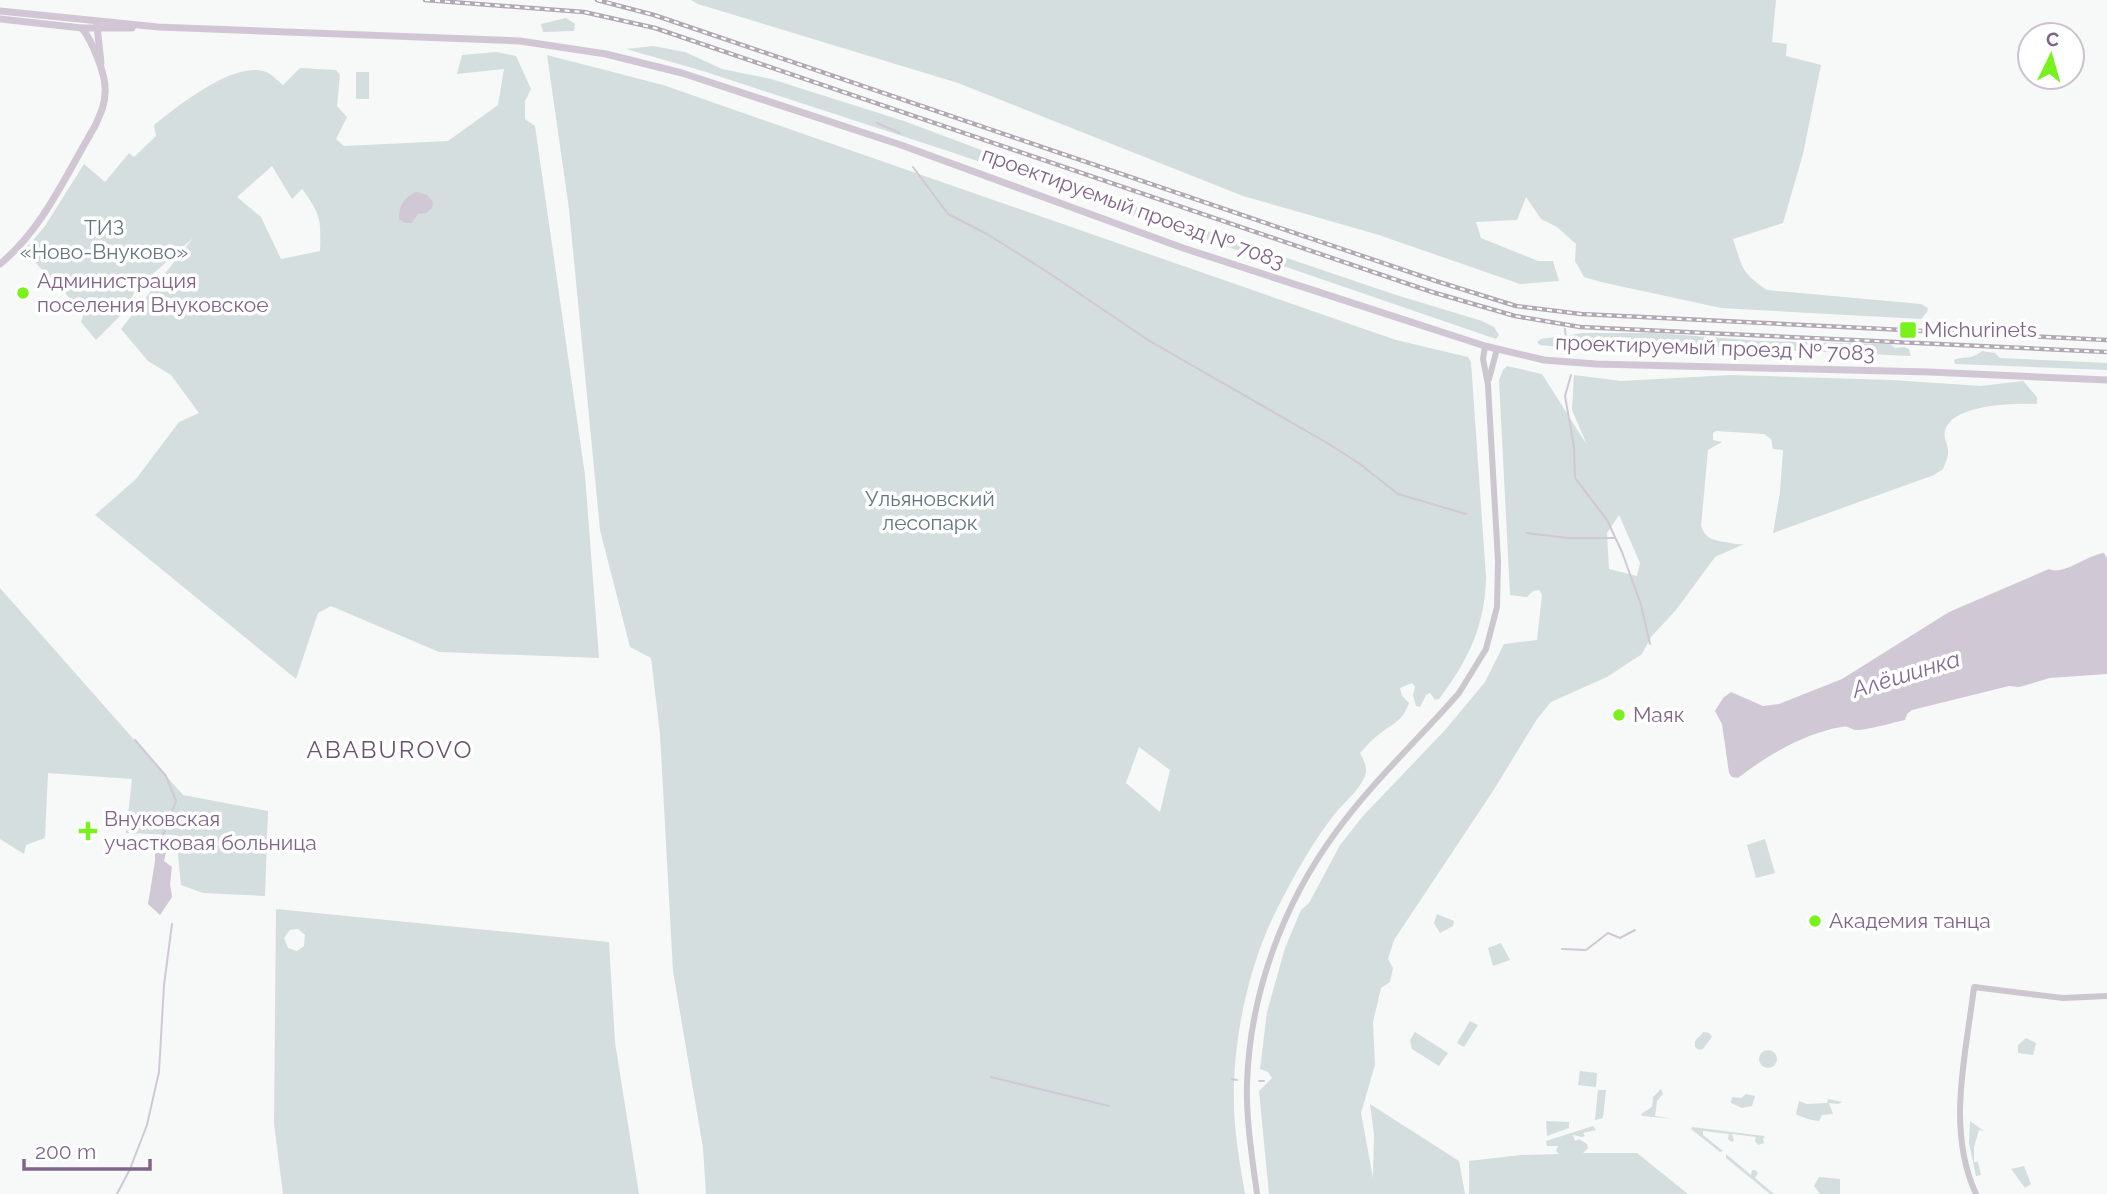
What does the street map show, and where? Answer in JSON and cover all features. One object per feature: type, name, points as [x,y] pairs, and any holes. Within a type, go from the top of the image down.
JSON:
[{"type":"main road","points":[[0,11],[91,28]]},
{"type":"main road","points":[[0,19],[91,28]]},
{"type":"main road","name":"проектируемый проезд № 7083","points":[[91,28],[155,27],[510,41],[555,45],[617,56],[682,73],[901,145],[1183,248],[1485,346],[1568,362],[2107,380]]},
{"type":"main road","points":[[0,264],[32,233],[95,126],[105,95],[91,28]]},
{"type":"main road","points":[[91,28],[101,71]]},
{"type":"street","points":[[1257,1194],[1248,1114],[1250,1055],[1259,997],[1279,933],[1297,895],[1336,831],[1459,692],[1475,669],[1491,635],[1498,585],[1488,385],[1483,359],[1485,346]]},
{"type":"street","points":[[1488,385],[1497,349]]},
{"type":"street","points":[[1976,1194],[1963,1157],[1959,1121],[1974,987],[2063,998],[2107,996]]},
{"type":"green space","points":[[691,0],[1776,0],[1772,42],[1787,44],[1786,56],[1821,65],[1803,154],[1783,223],[1733,239],[1741,264],[1752,279],[1767,290],[1921,304],[1928,308],[1927,312],[1921,319],[1721,308],[1601,282],[1584,277],[1575,261],[1576,244],[1557,227],[1541,219],[1526,197],[1517,220],[1476,222],[1481,238],[1538,261],[1553,261],[1559,281],[1520,284],[1379,235],[1243,196],[958,83]]},
{"type":"green space","points":[[566,18],[575,24],[574,31],[543,32],[541,24]]},
{"type":"green space","points":[[653,46],[685,52],[722,69],[771,79],[904,121],[1107,197],[1393,294],[1482,321],[1494,327],[1499,335],[1496,339],[951,152],[703,71],[626,49]]},
{"type":"green space","name":"ТИЗ «Ново-Внуково»","points":[[497,52],[516,56],[531,89],[525,101],[525,119],[535,126],[585,475],[599,658],[439,652],[331,606],[318,613],[296,679],[95,515],[136,479],[179,422],[199,413],[171,375],[148,361],[121,329],[193,238],[135,290],[128,308],[96,340],[81,322],[84,313],[24,251],[45,226],[84,164],[105,182],[129,153],[134,157],[156,136],[154,125],[191,97],[223,79],[253,70],[268,73],[283,85],[300,68],[336,70],[340,75],[337,106],[347,117],[336,139],[344,146],[448,141],[498,105],[504,69],[457,74],[462,55]],"holes":[[[272,166],[292,199],[302,189],[313,205],[320,224],[320,251],[281,259],[261,217],[237,197]]]},
{"type":"green space","name":"Ульяновский лесопарк","points":[[547,55],[663,85],[1396,340],[1468,357],[1471,362],[1486,577],[1478,627],[1466,657],[1439,699],[1435,700],[1430,693],[1420,707],[1416,706],[1413,695],[1415,687],[1412,683],[1400,688],[1402,696],[1409,703],[1406,710],[1360,753],[1366,768],[1361,783],[1311,848],[1267,931],[1242,1013],[1235,1070],[1235,1125],[1245,1194],[706,1194],[703,1148],[673,971],[660,734],[651,658],[630,647],[600,530],[569,209]],"holes":[[[1139,747],[1170,770],[1160,812],[1126,783]]]},
{"type":"green space","points":[[356,72],[369,72],[369,99],[356,99]]},
{"type":"green space","points":[[1583,333],[1655,333],[1762,341],[1890,344],[1895,348],[1909,349],[1911,356],[1670,345],[1558,347],[1540,345],[1537,342],[1541,339]]},
{"type":"green space","points":[[1982,351],[1995,353],[2000,358],[2107,363],[2107,370],[1955,364],[1954,360],[1974,356]]},
{"type":"green space","points":[[1507,366],[1542,374],[1587,445],[1572,410],[1574,375],[1621,381],[1731,375],[1981,386],[2023,381],[2037,397],[2037,404],[1985,407],[1959,415],[1950,422],[1945,431],[1947,457],[1943,469],[1934,475],[1773,533],[1783,450],[1773,449],[1771,439],[1764,434],[1713,433],[1713,440],[1722,442],[1708,450],[1701,526],[1705,534],[1713,539],[1744,544],[1715,557],[1676,610],[1651,637],[1642,654],[1607,677],[1551,702],[1537,719],[1493,791],[1394,940],[1388,959],[1393,968],[1390,982],[1381,988],[1373,1022],[1375,1065],[1361,1113],[1373,1178],[1374,1135],[1370,1104],[1459,1161],[1465,1194],[1269,1194],[1259,1091],[1272,1078],[1268,1072],[1260,1069],[1267,1012],[1285,948],[1301,910],[1309,903],[1340,845],[1485,682],[1504,644],[1537,640],[1542,595],[1539,590],[1533,591],[1527,597],[1510,595],[1499,380]],"holes":[[[1619,515],[1640,563],[1637,576],[1609,569],[1607,533]]]},
{"type":"green space","points":[[0,588],[183,795],[268,811],[265,896],[203,893],[181,885],[176,835],[126,833],[132,779],[48,773],[45,838],[26,845],[24,854],[0,839]]},
{"type":"green space","points":[[1765,839],[1775,873],[1756,878],[1747,845]]},
{"type":"green space","points":[[276,909],[609,942],[615,1042],[639,1194],[283,1194],[274,1124]],"holes":[[[298,929],[305,935],[304,946],[297,951],[288,948],[284,938],[290,930]]]},
{"type":"green space","points":[[1437,914],[1454,921],[1453,926],[1440,933],[1434,923]]},
{"type":"green space","points":[[1501,943],[1510,960],[1493,966],[1488,948]]},
{"type":"green space","points":[[1470,1021],[1478,1025],[1464,1047],[1457,1043]]},
{"type":"green space","points":[[1415,1032],[1448,1053],[1439,1066],[1412,1049],[1410,1040]]},
{"type":"green space","points":[[1703,1032],[1712,1037],[1703,1049],[1699,1050],[1695,1047],[1695,1042]]},
{"type":"green space","points":[[2026,1038],[2036,1043],[2033,1055],[2018,1053],[2018,1045]]},
{"type":"green space","points":[[1768,1050],[1774,1053],[1777,1059],[1774,1065],[1768,1068],[1762,1065],[1759,1059],[1762,1053]]},
{"type":"green space","points":[[1580,1071],[1597,1073],[1596,1087],[1578,1085]]},
{"type":"green space","points":[[1661,1089],[1663,1094],[1657,1101],[1655,1116],[1674,1119],[1642,1116],[1641,1114],[1652,1107],[1653,1097]]},
{"type":"green space","points":[[1598,1090],[1606,1090],[1603,1118],[1595,1120]]},
{"type":"green space","points":[[1746,1094],[1755,1096],[1752,1106],[1742,1108],[1731,1103],[1732,1097],[1741,1098]]},
{"type":"green space","points":[[1828,1099],[1842,1102],[1829,1103],[1833,1114],[1822,1115],[1819,1121],[1796,1114],[1799,1101],[1807,1104],[1827,1103]]},
{"type":"green space","points":[[1546,1121],[1569,1122],[1569,1128],[1547,1136]]},
{"type":"green space","points":[[1970,1121],[1984,1131],[1979,1130],[1974,1147],[1974,1162],[1978,1162],[1981,1175],[1976,1176],[1969,1143]]},
{"type":"green space","points":[[1593,1126],[1596,1130],[1583,1133],[1585,1136],[1573,1135],[1575,1141],[1579,1139],[1587,1144],[1588,1148],[1583,1153],[1637,1153],[1688,1194],[1469,1194],[1469,1161],[1559,1154],[1556,1151],[1558,1146],[1547,1146],[1546,1141]]},
{"type":"green space","points":[[1692,1127],[1765,1138],[1764,1143],[1758,1145],[1756,1137],[1732,1134],[1732,1142],[1728,1139],[1729,1134],[1703,1131],[1703,1135],[1723,1151],[1720,1152],[1691,1129]]},
{"type":"green space","points":[[1726,1154],[1751,1175],[1752,1170],[1755,1170],[1758,1173],[1755,1178],[1774,1194],[1770,1194],[1726,1158]]},
{"type":"green space","points":[[2024,1166],[2031,1184],[2025,1188],[2011,1169]]},
{"type":"green space","points":[[1819,1177],[1840,1179],[1840,1194],[1820,1194],[1814,1186]]},
{"type":"water","points":[[416,192],[427,195],[433,202],[432,208],[426,213],[418,214],[412,223],[405,223],[399,219],[401,206],[405,199]]},
{"type":"water","points":[[2104,553],[2107,558],[2107,674],[2050,678],[2019,687],[2009,686],[1912,710],[1905,720],[1860,730],[1845,726],[1827,730],[1786,746],[1738,778],[1729,773],[1722,724],[1715,711],[1723,698],[1731,692],[1763,706],[1779,704],[1842,679],[1949,612],[2049,569],[2068,568]]},
{"type":"water","points":[[163,834],[166,852],[164,861],[172,867],[172,897],[160,915],[148,904],[155,848]]},
{"type":"waterway","points":[[877,123],[900,133]]},
{"type":"waterway","points":[[913,167],[948,214],[987,234],[1046,271],[1148,340],[1329,444],[1398,494],[1466,514]]},
{"type":"waterway","points":[[1565,329],[1566,340],[1572,351]]},
{"type":"waterway","points":[[1571,375],[1565,396],[1574,447],[1575,478],[1607,520],[1622,552],[1641,605],[1650,644]]},
{"type":"waterway","points":[[1526,533],[1568,538],[1615,538]]},
{"type":"waterway","points":[[135,740],[166,776],[176,801],[163,835]]},
{"type":"waterway","points":[[117,1194],[147,1125],[159,1072],[164,985],[172,924]]},
{"type":"waterway","name":"Алёшинка","points":[[1562,949],[1586,950],[1608,933],[1620,938],[1635,930]]},
{"type":"waterway","points":[[991,1077],[1109,1106]]},
{"type":"waterway","points":[[1232,1079],[1237,1080]]},
{"type":"waterway","points":[[1259,1081],[1264,1081]]},
{"type":"railway","points":[[425,0],[584,12],[655,28],[1432,292],[1515,316],[1580,327],[2107,352]]},
{"type":"railway","points":[[597,0],[654,15],[1516,306],[1581,314],[2107,340]]},
{"type":"place","name":"Администрация поселения Внуковское","points":[[23,293]]},
{"type":"place","name":"Michurinets","points":[[1908,330]]},
{"type":"place","name":"Маяк","points":[[1619,715]]},
{"type":"place","name":"Внуковская участковая больница","points":[[88,831]]},
{"type":"place","name":"Академия танца","points":[[1815,921]]},
{"type":"district","name":"ABABUROVO","points":[[390,750]]}]
